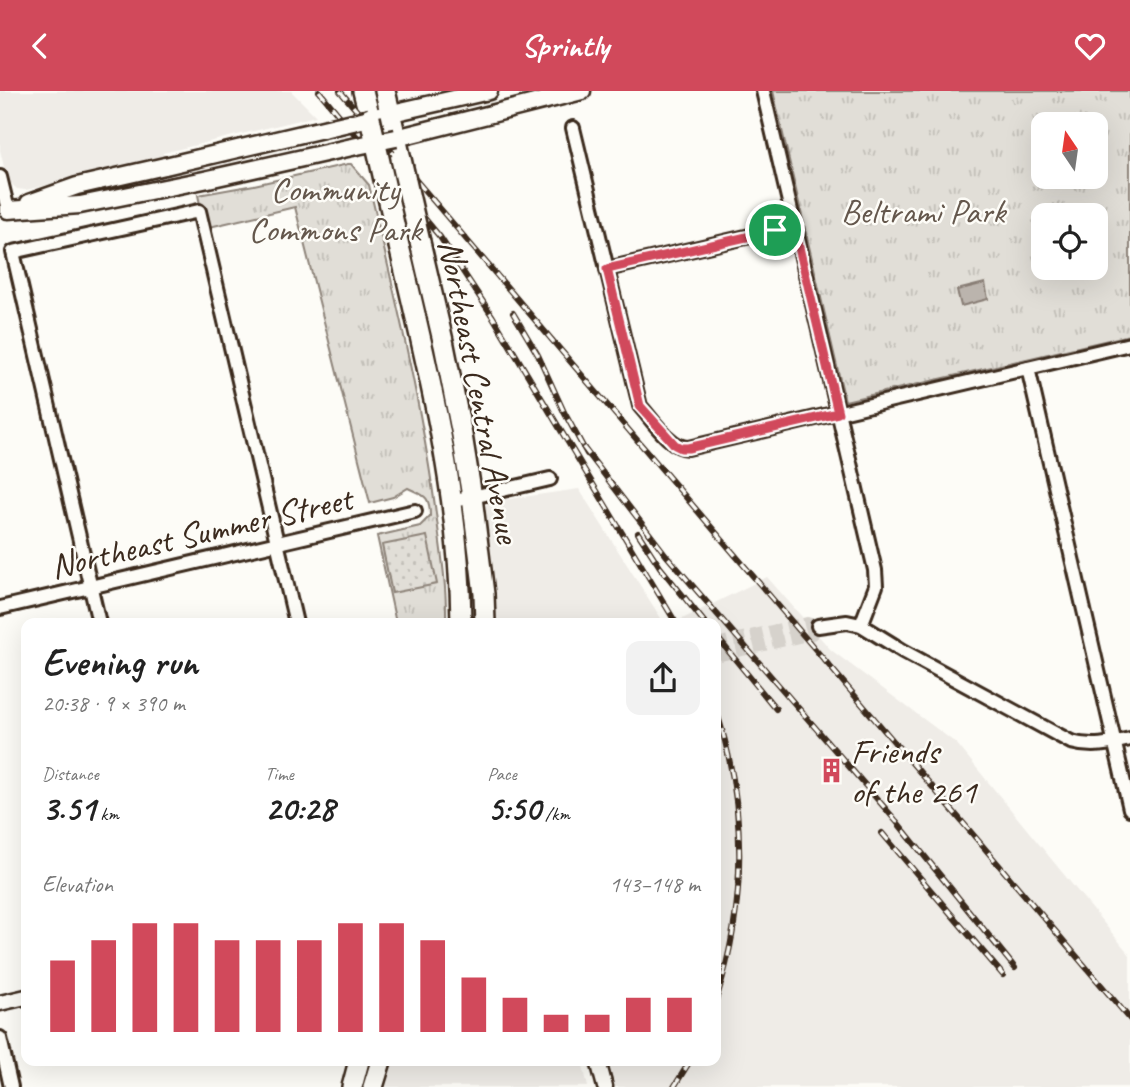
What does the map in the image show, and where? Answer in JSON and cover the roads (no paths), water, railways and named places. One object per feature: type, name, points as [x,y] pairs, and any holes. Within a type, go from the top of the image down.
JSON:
[{"type":"main road","name":"Northeast Central Avenue","points":[[363,91],[434,397],[451,502],[461,618]]},
{"type":"main road","name":"Northeast Central Avenue","points":[[385,91],[455,393],[472,497],[485,618]]},
{"type":"main road","points":[[4,211],[77,186],[489,91]]},
{"type":"main road","points":[[4,211],[80,205],[171,187],[396,138],[582,91]]},
{"type":"main road","points":[[352,1087],[358,1066]]},
{"type":"main road","points":[[373,1087],[379,1066]]},
{"type":"street","points":[[762,91],[875,570],[876,586],[861,625]]},
{"type":"street","points":[[573,128],[640,406],[670,440],[681,448],[1130,344]]},
{"type":"street","points":[[0,177],[4,211]]},
{"type":"street","points":[[98,618],[13,252],[199,211],[295,618]]},
{"type":"street","points":[[607,269],[794,226]]},
{"type":"street","points":[[1028,368],[1130,809]]},
{"type":"street","points":[[451,502],[551,479]]},
{"type":"street","name":"Northeast Summer Street","points":[[0,608],[415,511]]},
{"type":"street","points":[[818,626],[847,622],[861,625],[903,651],[1071,742],[1097,746],[1130,739]]},
{"type":"street","points":[[0,1003],[21,998]]},
{"type":"street","points":[[0,1038],[11,1087]]},
{"type":"street","points":[[599,1066],[604,1087]]},
{"type":"tunnel","points":[[721,643],[807,623],[818,626],[812,634],[721,655]]},
{"type":"railway","points":[[319,91],[440,237],[493,317],[673,618]]},
{"type":"railway","points":[[340,91],[1130,1019]]},
{"type":"railway","points":[[513,313],[538,355],[587,454]]},
{"type":"railway","points":[[583,447],[666,555],[721,618]]},
{"type":"railway","points":[[638,533],[660,567],[701,618]]},
{"type":"railway","points":[[721,619],[897,822],[1015,968]]},
{"type":"railway","points":[[721,642],[776,709]]},
{"type":"railway","points":[[721,728],[733,782],[739,855],[733,928],[721,982]]},
{"type":"railway","points":[[882,833],[1003,975]]},
{"type":"railway","points":[[674,1087],[687,1066]]},
{"type":"place","name":"Friends of the 261","points":[[831,771]]},
{"type":"park label","name":"Community Commons Park","points":[[335,209]]},
{"type":"park label","name":"Beltrami Park","points":[[923,211]]}]
